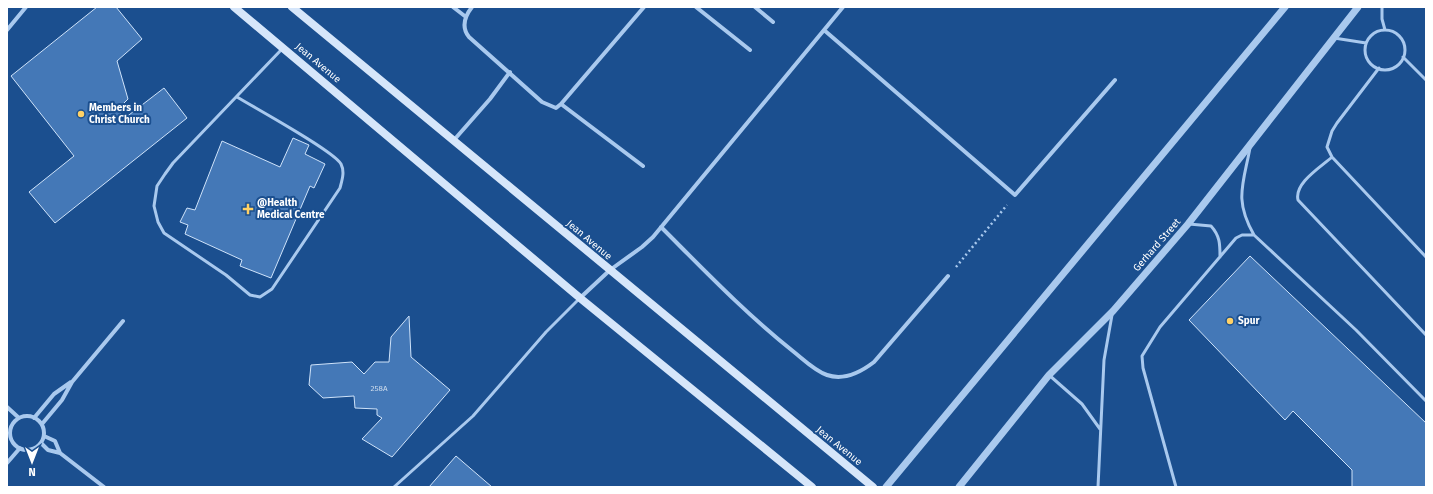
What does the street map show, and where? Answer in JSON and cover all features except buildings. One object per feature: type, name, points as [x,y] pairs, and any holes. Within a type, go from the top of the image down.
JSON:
[{"type":"main road","name":"Jean Avenue","points":[[234,7],[284,47],[580,298],[812,487]]},
{"type":"main road","name":"Jean Avenue","points":[[292,7],[873,487]]},
{"type":"street","points":[[7,30],[26,7]]},
{"type":"street","points":[[453,7],[466,17]]},
{"type":"street","points":[[472,7],[466,17],[464,31],[547,105],[556,108],[644,7]]},
{"type":"street","points":[[696,7],[750,50]]},
{"type":"street","points":[[754,7],[773,22]]},
{"type":"street","points":[[580,298],[610,270],[642,247],[661,227],[843,7]]},
{"type":"street","points":[[886,487],[1285,7]]},
{"type":"street","name":"Gerhard Street","points":[[959,487],[1049,375],[1113,311],[1188,224],[1358,7]]},
{"type":"street","points":[[824,30],[1015,195],[1115,80]]},
{"type":"street","points":[[454,140],[490,99],[510,72]]},
{"type":"street","points":[[561,104],[643,166]]},
{"type":"street","points":[[661,227],[737,303],[778,339],[819,371],[834,376],[851,375],[864,370],[874,362],[948,276]]},
{"type":"street","points":[[42,424],[62,400],[72,382],[123,321]]},
{"type":"street","points":[[34,418],[54,394],[72,382]]},
{"type":"street","points":[[7,407],[19,418]]},
{"type":"street","points":[[7,426],[10,430],[14,444],[20,448],[28,450],[41,443],[44,436],[42,424],[34,418],[27,416],[19,418],[10,430]]},
{"type":"street","points":[[44,436],[55,442],[60,453]]},
{"type":"street","points":[[7,442],[11,437]]},
{"type":"street","points":[[41,443],[48,450],[60,453],[104,487]]},
{"type":"street","points":[[7,463],[20,448]]},
{"type":"lane","points":[[1382,7],[1382,19],[1385,30]]},
{"type":"lane","points":[[1385,30],[1396,33],[1402,38],[1405,46],[1404,57],[1396,66],[1389,70],[1379,68],[1368,61],[1365,54],[1366,43],[1373,33],[1385,30]]},
{"type":"lane","points":[[1333,38],[1366,43]]},
{"type":"lane","points":[[237,97],[324,150],[341,164],[343,171],[343,178],[340,188],[272,289],[260,297],[250,295],[226,276],[164,233],[158,222],[154,206],[157,186],[173,163],[284,47]]},
{"type":"lane","points":[[1404,57],[1426,80]]},
{"type":"lane","points":[[1379,68],[1363,87],[1332,131],[1327,147],[1332,157],[1426,256]]},
{"type":"lane","points":[[1250,146],[1240,198],[1245,220],[1254,235],[1356,330],[1426,401]]},
{"type":"lane","points":[[1332,157],[1301,185],[1298,200],[1426,335]]},
{"type":"lane","points":[[1188,224],[1211,226],[1220,239],[1220,257]]},
{"type":"lane","points":[[1176,487],[1141,360],[1160,327],[1236,238],[1242,235],[1254,235]]},
{"type":"lane","points":[[394,487],[473,416],[546,332],[580,298]]},
{"type":"lane","points":[[1098,487],[1104,360],[1113,311]]},
{"type":"lane","points":[[1049,375],[1082,404],[1100,429]]},
{"type":"path","points":[[948,276],[1015,195]]},
{"type":"place","name":"Members in Christ Church","points":[[81,114]]},
{"type":"place","name":"@Health Medical Centre","points":[[248,209]]},
{"type":"place","name":"Spur","points":[[1230,321]]}]
